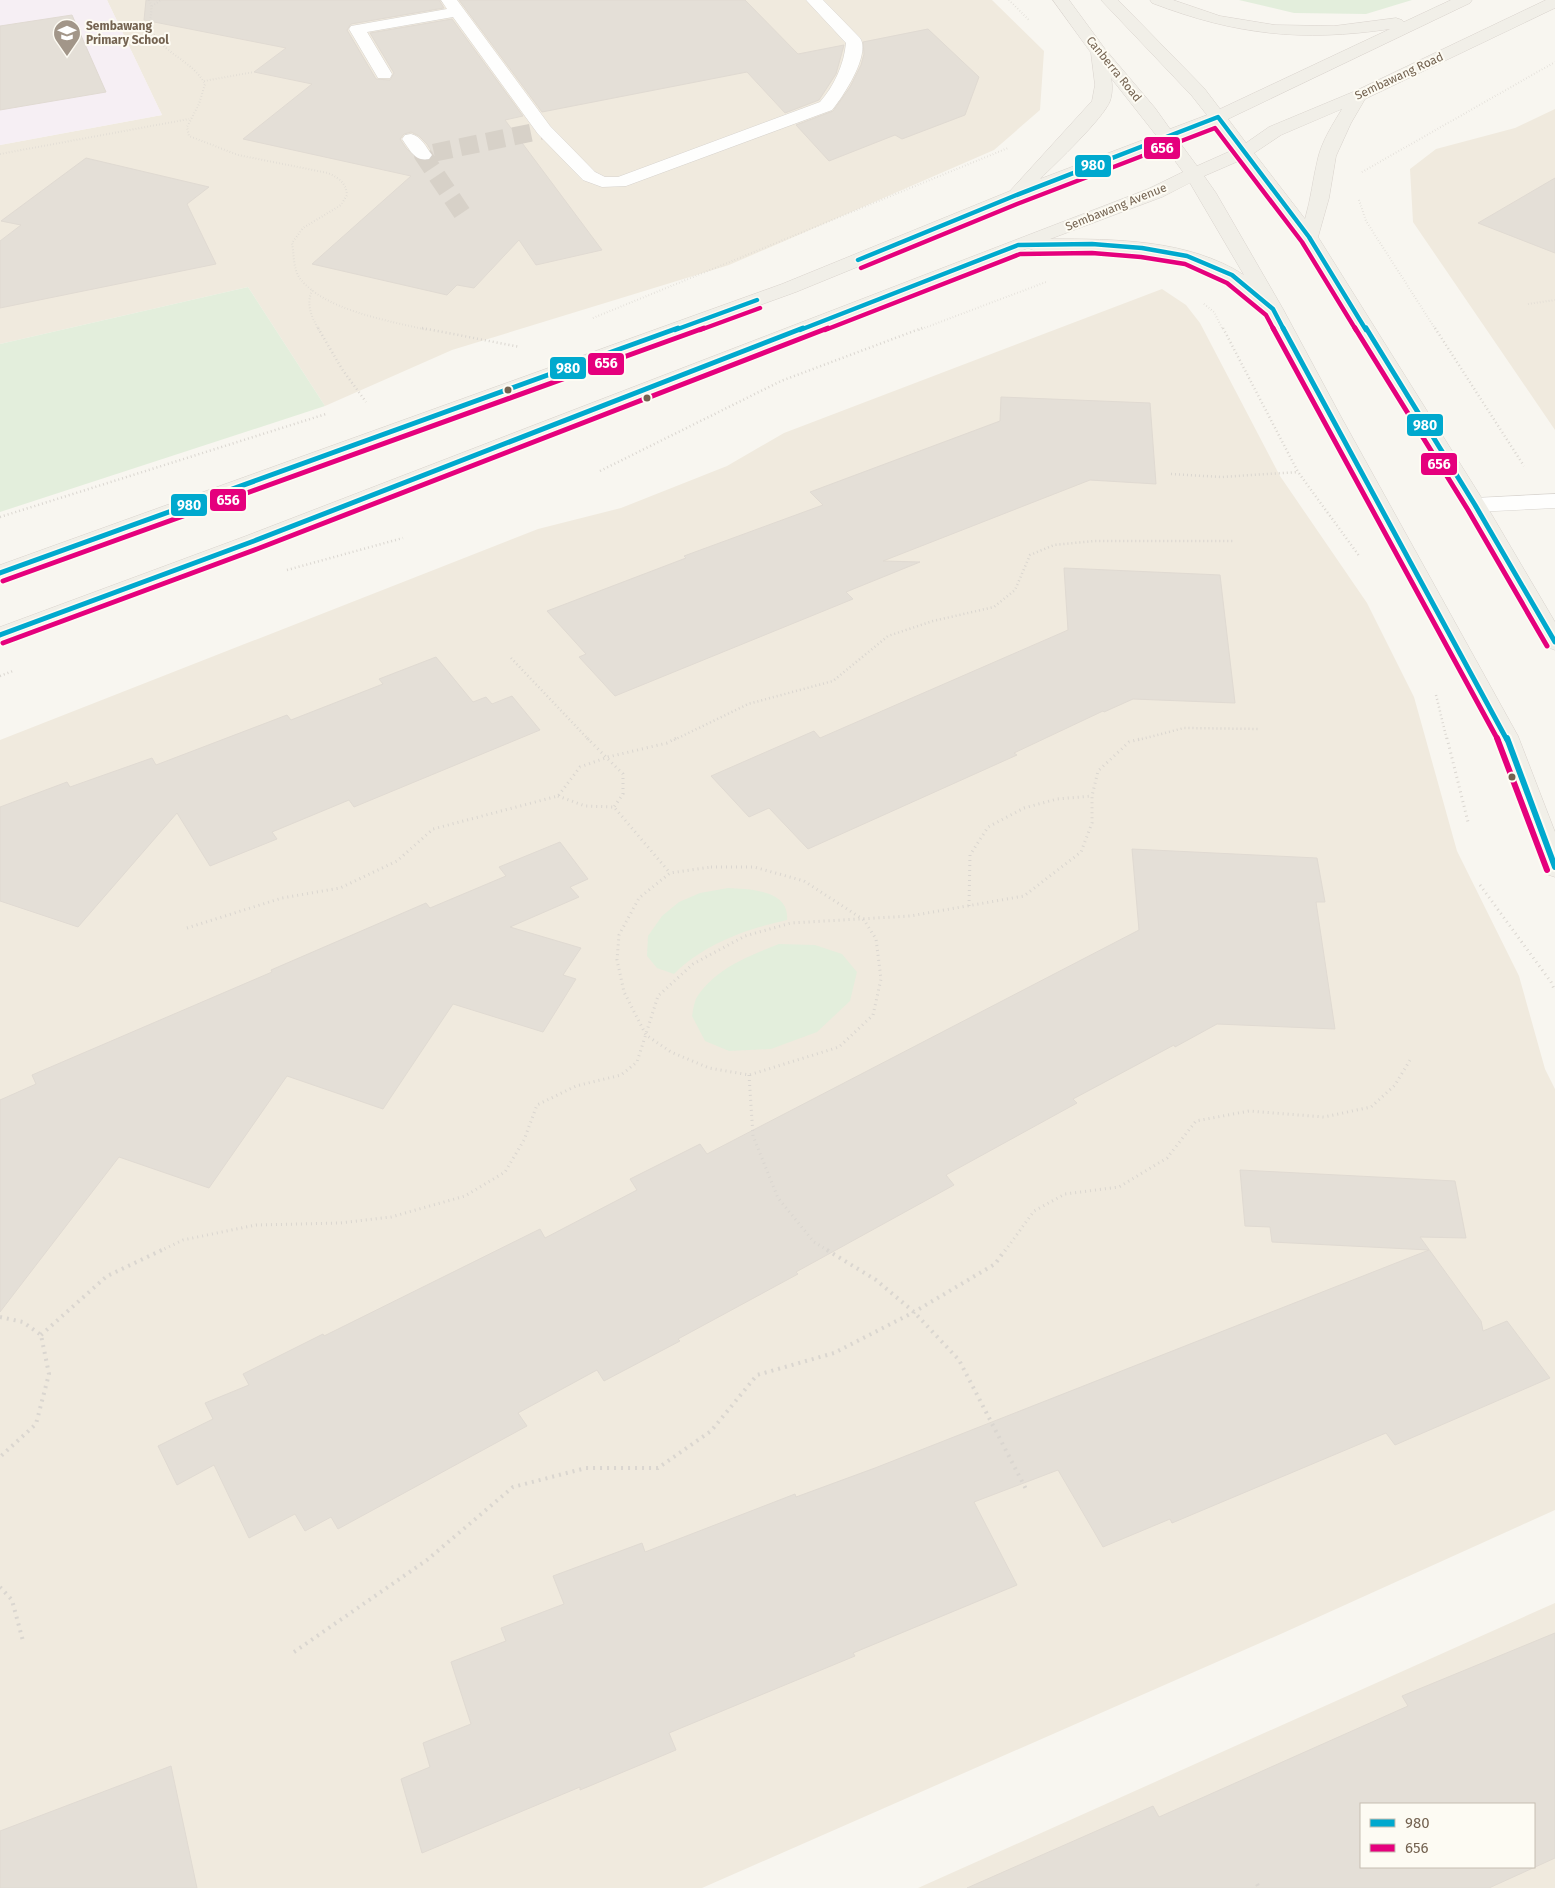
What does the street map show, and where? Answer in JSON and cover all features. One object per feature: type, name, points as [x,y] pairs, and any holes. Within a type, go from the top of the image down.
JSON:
[{"type":"main road","name":"Canberra Road","points":[[1062,0],[1099,53],[1149,112],[1166,138]]},
{"type":"main road","points":[[1109,0],[1198,92],[1309,237],[1475,505],[1555,642]]},
{"type":"main road","points":[[1158,0],[1213,20],[1249,28],[1298,32],[1360,30],[1427,18]]},
{"type":"main road","points":[[0,573],[789,288],[1014,196],[1218,117],[1464,0]]},
{"type":"main road","name":"Sembawang Road","points":[[1194,174],[1244,152],[1275,131],[1359,96],[1555,2]]},
{"type":"main road","points":[[1014,196],[1087,120],[1101,102],[1104,85],[1099,53]]},
{"type":"main road","points":[[1309,237],[1320,198],[1327,156],[1342,123],[1359,96]]},
{"type":"main road","points":[[1166,138],[1207,194],[1273,309],[1329,415],[1506,736],[1555,867]]},
{"type":"main road","name":"Sembawang Avenue","points":[[0,635],[254,541],[1018,245],[1155,194],[1194,174]]},
{"type":"main road","points":[[1018,245],[1092,244],[1142,248],[1187,256],[1232,275],[1273,309]]},
{"type":"street","points":[[384,74],[357,29],[453,6],[544,130],[589,176],[602,182],[620,182],[826,106],[836,95],[854,51],[854,42],[814,0]]},
{"type":"street","points":[[411,139],[423,155]]},
{"type":"street","points":[[1475,505],[1551,501]]},
{"type":"path","points":[[149,0],[152,6],[149,18],[150,28],[159,41],[200,71],[205,84],[199,104],[187,127],[189,136],[206,145],[291,168],[328,174],[338,178],[345,184],[347,195],[341,205],[303,228],[292,243],[299,277],[312,290],[352,310],[424,328],[523,348],[514,351]]},
{"type":"path","points":[[152,6],[161,0]]},
{"type":"path","points":[[1009,0],[1035,26]]},
{"type":"path","points":[[1358,175],[1555,62]]},
{"type":"path","points":[[204,81],[254,72]]},
{"type":"path","points":[[0,154],[190,119]]},
{"type":"path","points":[[592,319],[1013,146]]},
{"type":"path","points":[[1359,198],[1366,221],[1551,501]]},
{"type":"path","points":[[600,470],[781,381],[1048,281]]},
{"type":"path","points":[[312,290],[308,302],[335,359],[357,392],[397,429]]},
{"type":"path","points":[[1528,304],[1555,300]]},
{"type":"path","points":[[1200,301],[1214,312],[1298,472],[1361,558]]},
{"type":"path","points":[[366,402],[375,399]]},
{"type":"path","points":[[0,517],[329,414]]},
{"type":"path","points":[[1171,474],[1222,478],[1298,472]]},
{"type":"path","points":[[280,572],[404,538]]},
{"type":"path","points":[[186,928],[282,898],[340,888],[397,861],[433,829],[558,796],[580,767],[608,757],[667,743],[748,704],[833,681],[888,636],[933,621],[994,607],[1015,590],[1030,555],[1054,545],[1094,541],[1235,541]]},
{"type":"path","points":[[511,658],[577,729],[608,757],[623,774],[623,794],[614,807],[594,809],[576,806],[558,796]]},
{"type":"path","points":[[0,676],[19,669]]},
{"type":"path","points":[[1432,687],[1437,696],[1468,822]]},
{"type":"path","points":[[41,1336],[107,1276],[182,1240],[256,1225],[340,1224],[391,1217],[465,1196],[505,1172],[524,1140],[537,1106],[576,1086],[621,1075],[638,1062],[658,996],[693,964],[745,936],[791,923],[910,916],[1024,896],[1081,852],[1092,823],[1092,796],[1098,770],[1128,742],[1184,728],[1260,729]]},
{"type":"path","points":[[969,906],[970,855],[988,827],[1024,808],[1057,799],[1092,796]]},
{"type":"path","points":[[614,807],[670,873]]},
{"type":"path","points":[[711,867],[754,867],[804,882],[864,920],[876,939],[881,979],[873,1015],[839,1047],[749,1075],[710,1068],[671,1052],[646,1035],[624,992],[617,960],[619,935],[639,898],[670,873],[711,867]]},
{"type":"path","points":[[1480,885],[1551,982],[1555,991]]},
{"type":"path","points":[[294,1652],[427,1560],[513,1487],[586,1468],[658,1468],[711,1431],[757,1375],[834,1354],[914,1312],[995,1264],[1034,1211],[1065,1194],[1119,1187],[1167,1158],[1196,1121],[1249,1111],[1324,1117],[1371,1107],[1395,1085],[1410,1060]]},
{"type":"path","points":[[749,1075],[753,1136],[778,1198],[814,1242],[876,1280],[914,1312],[959,1360],[1027,1491]]},
{"type":"path","points":[[0,1317],[23,1322],[41,1336],[49,1374],[36,1424],[0,1457]]},
{"type":"path","points":[[0,1587],[12,1600],[23,1641]]},
{"type":"shaded area","name":"Sembawang Primary School","points":[[0,0],[107,0],[162,115],[0,145]]},
{"type":"shaded area","points":[[107,0],[992,0],[1044,51],[1040,110],[994,150],[729,265],[452,350],[325,406],[248,287],[0,344],[0,145],[162,115]]},
{"type":"shaded area","points":[[1555,109],[1555,430],[1413,222],[1410,169],[1436,149],[1515,128]]},
{"type":"shaded area","points":[[1162,289],[1186,305],[1200,323],[1280,476],[1367,603],[1414,697],[1457,851],[1519,976],[1545,1069],[1555,1089],[1555,1510],[1283,1633],[702,1888],[0,1888],[0,740],[538,529],[621,508],[727,466],[784,433]]},
{"type":"shaded area","points":[[1555,1603],[1555,1888],[918,1888]]},
{"type":"green space","points":[[1239,0],[1412,0],[1366,14],[1294,13]]},
{"type":"green space","points":[[248,287],[325,406],[0,512],[0,344]]},
{"type":"green space","points":[[728,888],[747,889],[767,893],[775,897],[782,902],[786,910],[787,920],[756,928],[726,939],[699,954],[674,974],[657,968],[647,956],[648,936],[662,916],[679,902],[700,893]]},
{"type":"green space","points":[[779,944],[815,945],[842,954],[857,972],[850,1001],[817,1032],[771,1049],[729,1051],[705,1041],[692,1016],[697,997],[723,971],[745,958]]},
{"type":"building","points":[[146,0],[439,0],[444,8],[351,24],[347,30],[376,79],[390,80],[394,73],[370,33],[452,19],[523,116],[505,120],[602,250],[536,265],[519,240],[474,288],[457,285],[447,295],[312,264],[411,176],[243,139],[312,84],[254,72],[286,48],[144,20]],"holes":[[[411,132],[419,136],[434,155],[430,160],[419,160],[406,148],[400,139],[404,134]]]},
{"type":"building","points":[[459,0],[745,0],[798,54],[844,45],[836,74],[819,100],[785,113],[747,72],[542,112]]},
{"type":"building","points":[[72,15],[106,92],[0,110],[0,26]]},
{"type":"building","points":[[928,29],[979,77],[965,115],[902,139],[895,135],[829,161],[796,125],[833,111],[850,87],[861,65],[864,54],[863,42]]},
{"type":"building","points":[[86,158],[209,187],[187,204],[216,264],[0,308],[0,241],[21,225],[1,221]]},
{"type":"building","points":[[1555,178],[1555,253],[1478,223]]},
{"type":"building","points":[[1001,397],[1150,403],[1156,484],[1090,480],[883,561],[920,562],[846,592],[853,599],[615,696],[579,657],[586,654],[547,611],[686,558],[684,556],[823,505],[810,492],[1000,421]]},
{"type":"building","points":[[1064,568],[1220,575],[1235,703],[1133,699],[1014,753],[1017,755],[808,849],[769,808],[749,817],[711,776],[814,731],[820,738],[1068,630]]},
{"type":"building","points":[[436,657],[473,702],[486,697],[492,704],[512,696],[540,730],[354,807],[349,800],[272,832],[277,839],[210,866],[177,813],[78,927],[0,901],[0,807],[67,782],[70,787],[152,758],[156,765],[287,715],[291,720],[383,684],[379,679]]},
{"type":"building","points":[[560,842],[588,879],[570,887],[579,897],[510,927],[581,948],[563,975],[576,979],[543,1032],[453,1004],[383,1109],[287,1076],[209,1188],[119,1157],[0,1312],[0,1100],[36,1084],[32,1075],[272,972],[271,970],[426,903],[430,908],[506,876],[499,867]]},
{"type":"building","points":[[1132,849],[1317,858],[1325,902],[1316,902],[1335,1029],[1217,1024],[1175,1047],[1174,1045],[1073,1099],[1077,1103],[946,1175],[954,1185],[796,1272],[798,1274],[678,1339],[680,1341],[604,1381],[597,1370],[518,1413],[527,1426],[338,1529],[331,1517],[305,1531],[295,1514],[249,1538],[214,1465],[177,1485],[158,1446],[213,1419],[205,1403],[249,1385],[243,1374],[540,1229],[545,1238],[637,1190],[630,1179],[700,1144],[707,1154],[1139,930]]},
{"type":"building","points":[[1240,1170],[1455,1181],[1466,1238],[1420,1237],[1481,1321],[1483,1331],[1507,1321],[1550,1378],[1395,1445],[1386,1433],[1172,1523],[1170,1519],[1103,1547],[1058,1470],[974,1502],[1017,1585],[853,1653],[855,1656],[669,1733],[676,1750],[580,1790],[580,1787],[422,1853],[401,1779],[430,1767],[423,1743],[471,1724],[451,1662],[506,1641],[501,1628],[564,1604],[553,1576],[642,1543],[645,1552],[795,1494],[796,1497],[875,1468],[1429,1250],[1272,1242],[1270,1227],[1245,1226]]},
{"type":"building","points":[[1555,1633],[1555,1858],[1535,1867],[1535,1803],[1360,1803],[1360,1868],[1533,1868],[1489,1888],[967,1888],[1153,1806],[1159,1817],[1408,1706],[1402,1696]]},
{"type":"building","points":[[171,1766],[197,1888],[0,1888],[0,1831]]},
{"type":"tunnel","points":[[462,213],[423,155],[544,130]]},
{"type":"transit line","name":"980","points":[[858,260],[1014,196],[1218,117],[1309,237],[1475,505],[1555,642]]},
{"type":"transit line","name":"656","points":[[861,268],[1017,204],[1215,128],[1302,242],[1468,510],[1547,646]]},
{"type":"transit line","name":"980","points":[[0,635],[254,541],[1018,245],[1092,244],[1142,248],[1187,256],[1232,275],[1273,309],[1329,415],[1506,736],[1555,867]]},
{"type":"transit line","name":"656","points":[[3,643],[257,549],[1020,254],[1092,253],[1141,257],[1185,264],[1227,283],[1266,315],[1321,419],[1498,740],[1547,870]]},
{"type":"transit line","name":"980","points":[[0,573],[757,300]]},
{"type":"transit line","name":"656","points":[[3,581],[760,308]]},
{"type":"place","name":"Sembawang Primary School","points":[[67,57]]}]
